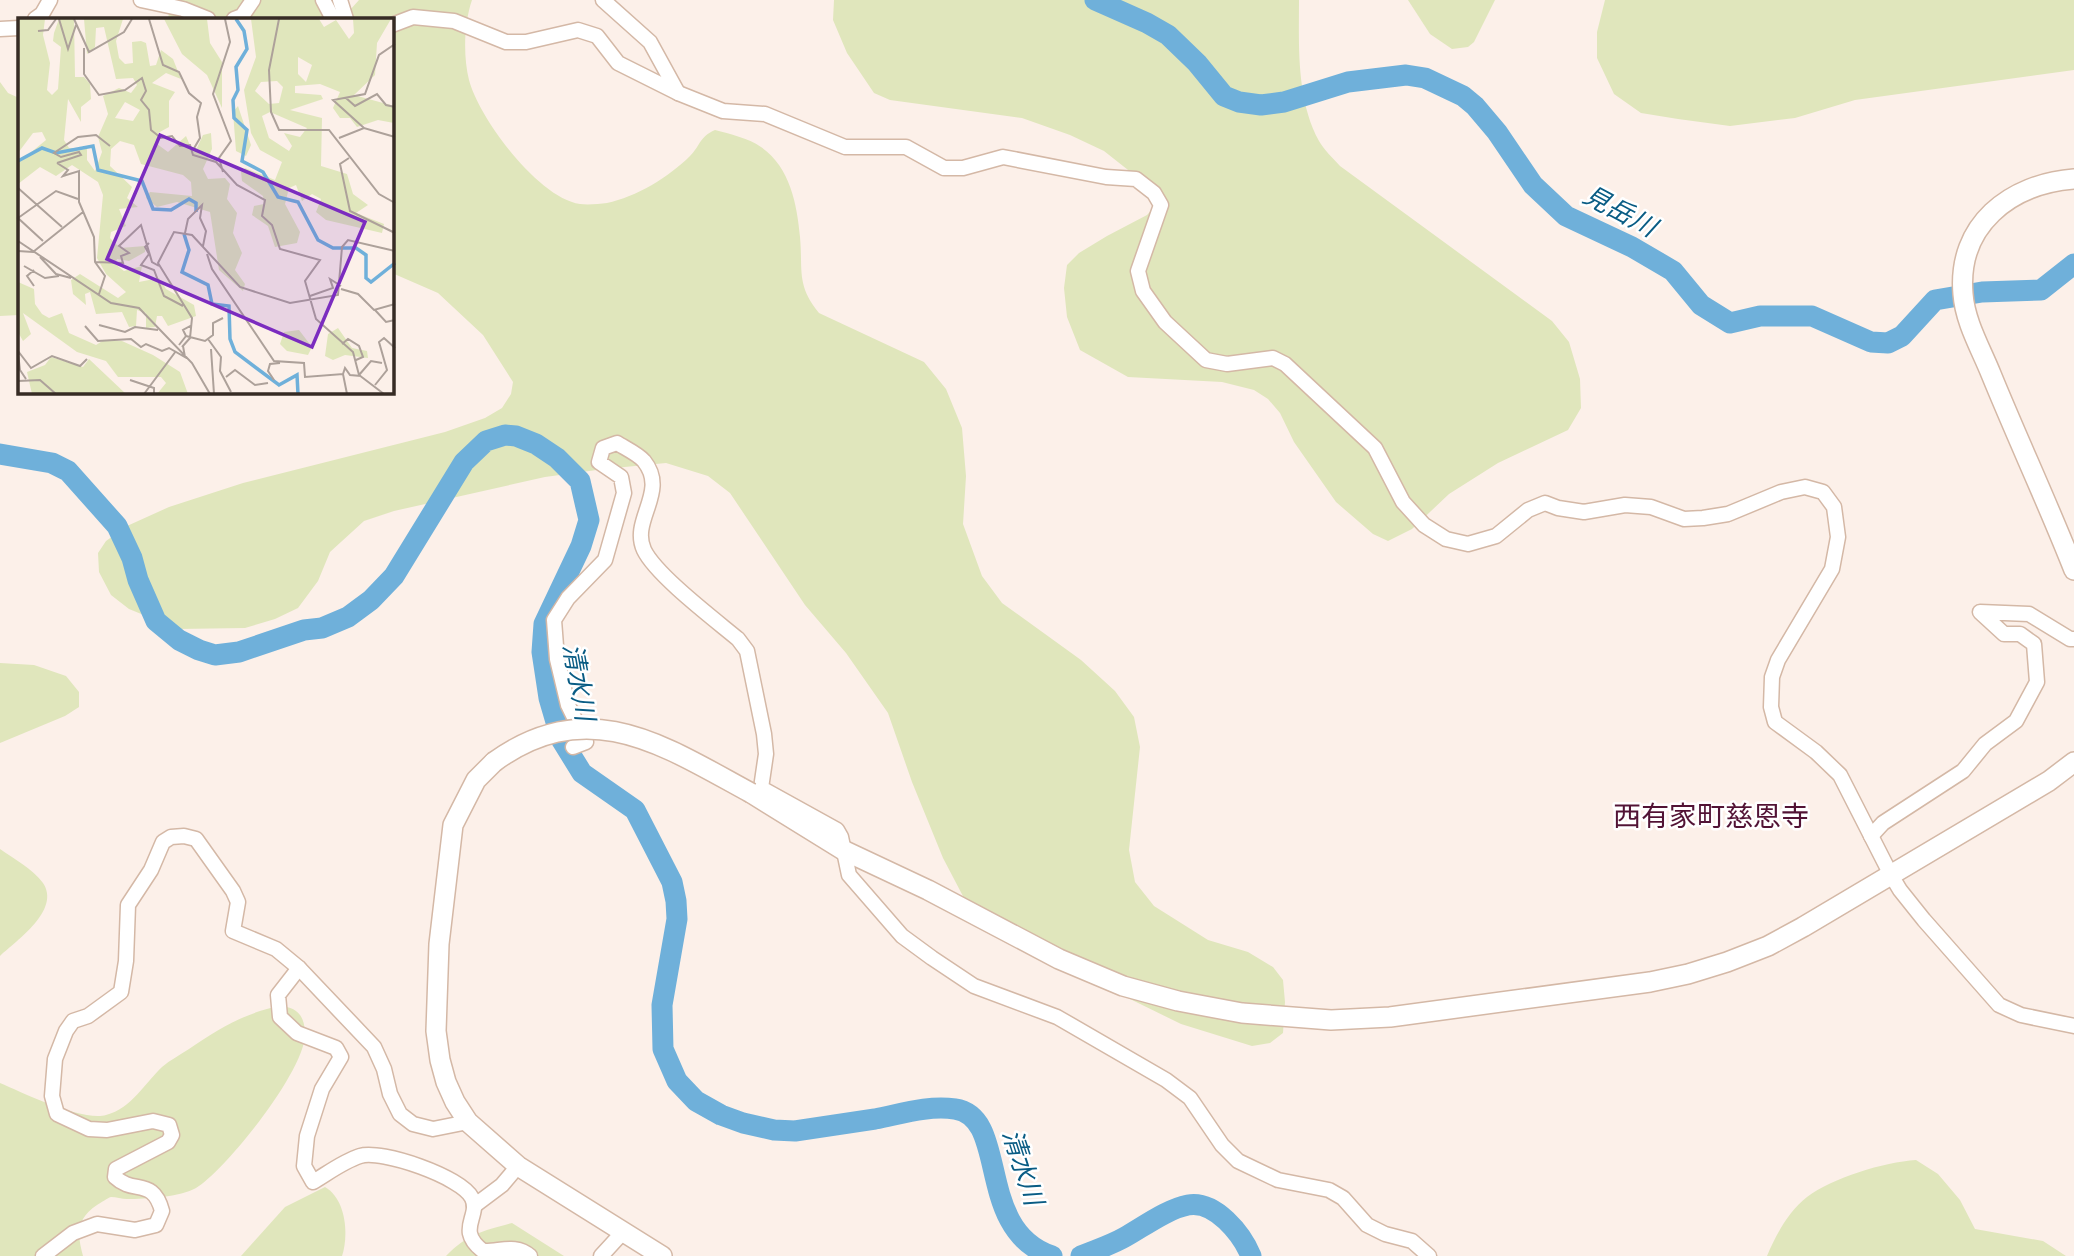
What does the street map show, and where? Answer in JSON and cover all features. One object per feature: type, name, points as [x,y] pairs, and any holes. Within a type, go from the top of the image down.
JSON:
[{"type":"street","points":[[36,18],[50,0]]},
{"type":"street","points":[[141,0],[183,9],[206,18]]},
{"type":"street","points":[[237,18],[242,16],[253,0]]},
{"type":"street","points":[[323,0],[332,18]]},
{"type":"street","points":[[340,0],[346,18]]},
{"type":"street","points":[[603,0],[650,42],[678,93]]},
{"type":"street","points":[[394,24],[413,17],[454,21],[506,42],[526,42],[578,30],[597,36],[618,63],[678,93],[723,111],[765,114],[845,147],[906,147],[944,168],[963,168],[1003,156],[1106,177],[1136,179],[1154,193],[1161,205],[1138,271],[1143,291],[1165,323],[1206,360],[1227,364],[1273,358],[1285,363],[1375,449],[1403,502],[1423,525],[1446,539],[1468,544],[1496,536],[1528,510],[1545,503],[1584,512],[1625,505],[1651,508],[1684,519],[1728,514],[1781,492],[1805,486],[1822,492],[1834,507],[1838,537],[1832,569],[1778,660],[1772,677],[1771,707],[1775,722],[1816,752],[1840,775],[1891,875],[1924,920],[1999,1005],[2021,1015],[2074,1026]]},
{"type":"street","points":[[0,29],[18,28]]},
{"type":"street","points":[[2074,179],[2043,183],[2026,189],[1997,207],[1968,249],[1962,284],[1968,316],[2074,570]]},
{"type":"street","points":[[573,747],[586,742],[568,705],[557,659],[554,620],[568,598],[605,561],[624,493],[621,477],[599,462],[603,448],[617,443],[642,459],[650,471],[654,488],[641,533],[642,546],[651,564],[738,639],[747,651],[764,734],[766,754],[761,788],[837,830],[849,875],[902,936],[974,986],[1057,1017],[1166,1080],[1190,1098],[1222,1145],[1238,1161],[1278,1180],[1329,1190],[1343,1198],[1367,1225],[1385,1234],[1412,1241],[1429,1256]]},
{"type":"street","points":[[1871,836],[1883,823],[1964,771],[1985,744],[2016,721],[2038,682],[2034,644],[2020,634],[2004,634],[1980,612],[2029,614],[2074,639]]},
{"type":"street","points":[[662,1256],[518,1166],[468,1122],[455,1102],[440,1060],[436,1031],[439,944],[453,825],[476,780],[494,762],[511,750],[553,734],[597,728],[618,731],[666,747],[751,793],[843,850],[928,890],[1059,959],[1123,986],[1178,1001],[1242,1013],[1331,1020],[1390,1017],[1600,990],[1688,974],[1768,946],[1803,928],[2049,781],[2074,762]]},
{"type":"street","points":[[43,1256],[73,1233],[97,1224],[135,1230],[156,1225],[162,1210],[158,1196],[147,1188],[121,1183],[115,1177],[116,1169],[168,1142],[172,1135],[169,1125],[153,1121],[107,1130],[89,1129],[57,1114],[52,1096],[55,1059],[66,1031],[73,1021],[88,1016],[121,992],[126,961],[128,905],[151,870],[163,842],[171,838],[184,836],[196,839],[233,891],[238,902],[233,931],[276,949],[299,968],[374,1047],[400,1114],[413,1124],[433,1129],[468,1122]]},
{"type":"street","points":[[299,968],[278,995],[280,1017],[296,1033],[336,1048],[341,1057],[322,1089],[307,1136],[304,1166],[308,1176],[313,1182],[360,1155],[377,1154],[441,1174],[465,1189],[472,1198],[474,1206],[469,1226],[474,1244],[482,1251],[510,1248],[524,1251],[530,1256]]},
{"type":"street","points":[[474,1206],[502,1185],[518,1166]]},
{"type":"street","points":[[601,1256],[623,1232]]},
{"type":"green space","points":[[171,0],[320,0],[329,10],[350,10],[359,0],[472,0],[466,29],[466,61],[469,80],[485,115],[512,154],[529,172],[564,199],[580,204],[607,203],[652,185],[682,164],[703,138],[715,130],[750,141],[771,155],[785,176],[794,199],[804,285],[819,313],[924,362],[946,389],[962,428],[966,476],[963,524],[982,576],[1002,603],[1081,660],[1115,691],[1134,717],[1140,747],[1129,850],[1135,882],[1154,906],[1208,940],[1248,952],[1273,967],[1283,980],[1283,1033],[1270,1043],[1252,1046],[1181,1024],[1028,949],[965,900],[943,858],[888,713],[846,653],[805,605],[730,493],[708,476],[666,463],[604,469],[545,477],[394,511],[364,521],[330,552],[318,581],[298,608],[275,619],[245,628],[178,629],[129,609],[111,595],[99,572],[98,553],[106,541],[127,526],[169,507],[243,483],[445,432],[485,418],[502,408],[511,394],[513,382],[483,335],[438,293],[394,274],[394,18],[168,18]]},
{"type":"green space","points":[[834,0],[1299,0],[1300,72],[1306,108],[1321,144],[1340,166],[1552,321],[1569,342],[1580,379],[1581,408],[1568,430],[1498,463],[1449,494],[1412,529],[1388,541],[1373,534],[1336,502],[1294,442],[1280,413],[1268,399],[1254,390],[1222,382],[1128,377],[1080,350],[1067,317],[1064,288],[1067,265],[1079,253],[1147,215],[1156,205],[1142,181],[1104,151],[1070,135],[1022,118],[890,100],[874,93],[847,53],[833,20]]},
{"type":"green space","points":[[1408,0],[1495,0],[1474,42],[1468,47],[1452,49],[1430,34]]},
{"type":"green space","points":[[1605,0],[2074,0],[2074,70],[1855,100],[1795,118],[1730,126],[1678,119],[1641,113],[1614,94],[1597,58],[1597,32]]},
{"type":"green space","points":[[0,82],[8,93],[18,98],[18,315],[0,316]]},
{"type":"green space","points":[[0,663],[34,665],[66,676],[79,692],[79,707],[65,716],[0,743]]},
{"type":"green space","points":[[0,849],[34,873],[47,893],[46,904],[35,924],[0,956]]},
{"type":"green space","points":[[279,1006],[290,1008],[301,1016],[305,1032],[302,1048],[280,1092],[263,1116],[209,1178],[196,1188],[181,1194],[153,1198],[106,1199],[90,1210],[82,1221],[79,1234],[83,1256],[0,1256],[0,1083],[69,1111],[106,1115],[123,1107],[137,1095],[165,1064],[211,1035],[242,1018]]},
{"type":"green space","points":[[1916,1160],[1938,1174],[1960,1200],[1975,1229],[2043,1241],[2066,1256],[1767,1256],[1788,1217],[1807,1197],[1830,1183],[1859,1172]]},
{"type":"green space","points":[[325,1187],[338,1200],[344,1218],[342,1256],[241,1256],[285,1207]]},
{"type":"green space","points":[[512,1223],[564,1256],[446,1256],[468,1238]]},
{"type":"waterway","name":"見岳川","points":[[1095,0],[1168,35],[1197,63],[1224,96],[1239,102],[1261,105],[1284,102],[1348,82],[1406,75],[1425,78],[1463,96],[1497,132],[1533,185],[1566,216],[1632,247],[1673,271],[1701,305],[1730,323],[1760,316],[1812,316],[1871,342],[1888,343],[1902,336],[1935,300],[1982,292],[2041,290],[2074,264]]},
{"type":"waterway","name":"清水川","points":[[0,454],[52,463],[68,471],[117,526],[156,621],[179,640],[215,655],[239,652],[304,630],[322,628],[348,617],[371,600],[394,576],[464,462],[486,441],[505,435],[516,436],[536,444],[557,458],[580,481],[589,520],[581,546],[544,624],[542,652],[549,698],[561,739],[582,773],[635,810],[672,882],[677,919],[662,1005],[663,1049],[677,1081],[696,1101],[721,1115],[774,1130],[795,1131],[935,1108],[955,1109],[972,1117],[982,1132],[1002,1200],[1012,1223],[1028,1243],[1052,1256]]},
{"type":"waterway","name":"清水川","points":[[1081,1256],[1120,1240],[1172,1210],[1188,1205],[1208,1208],[1226,1220],[1251,1256]]},
{"type":"district","name":"西有家町慈恩寺","points":[[1711,816]]}]
